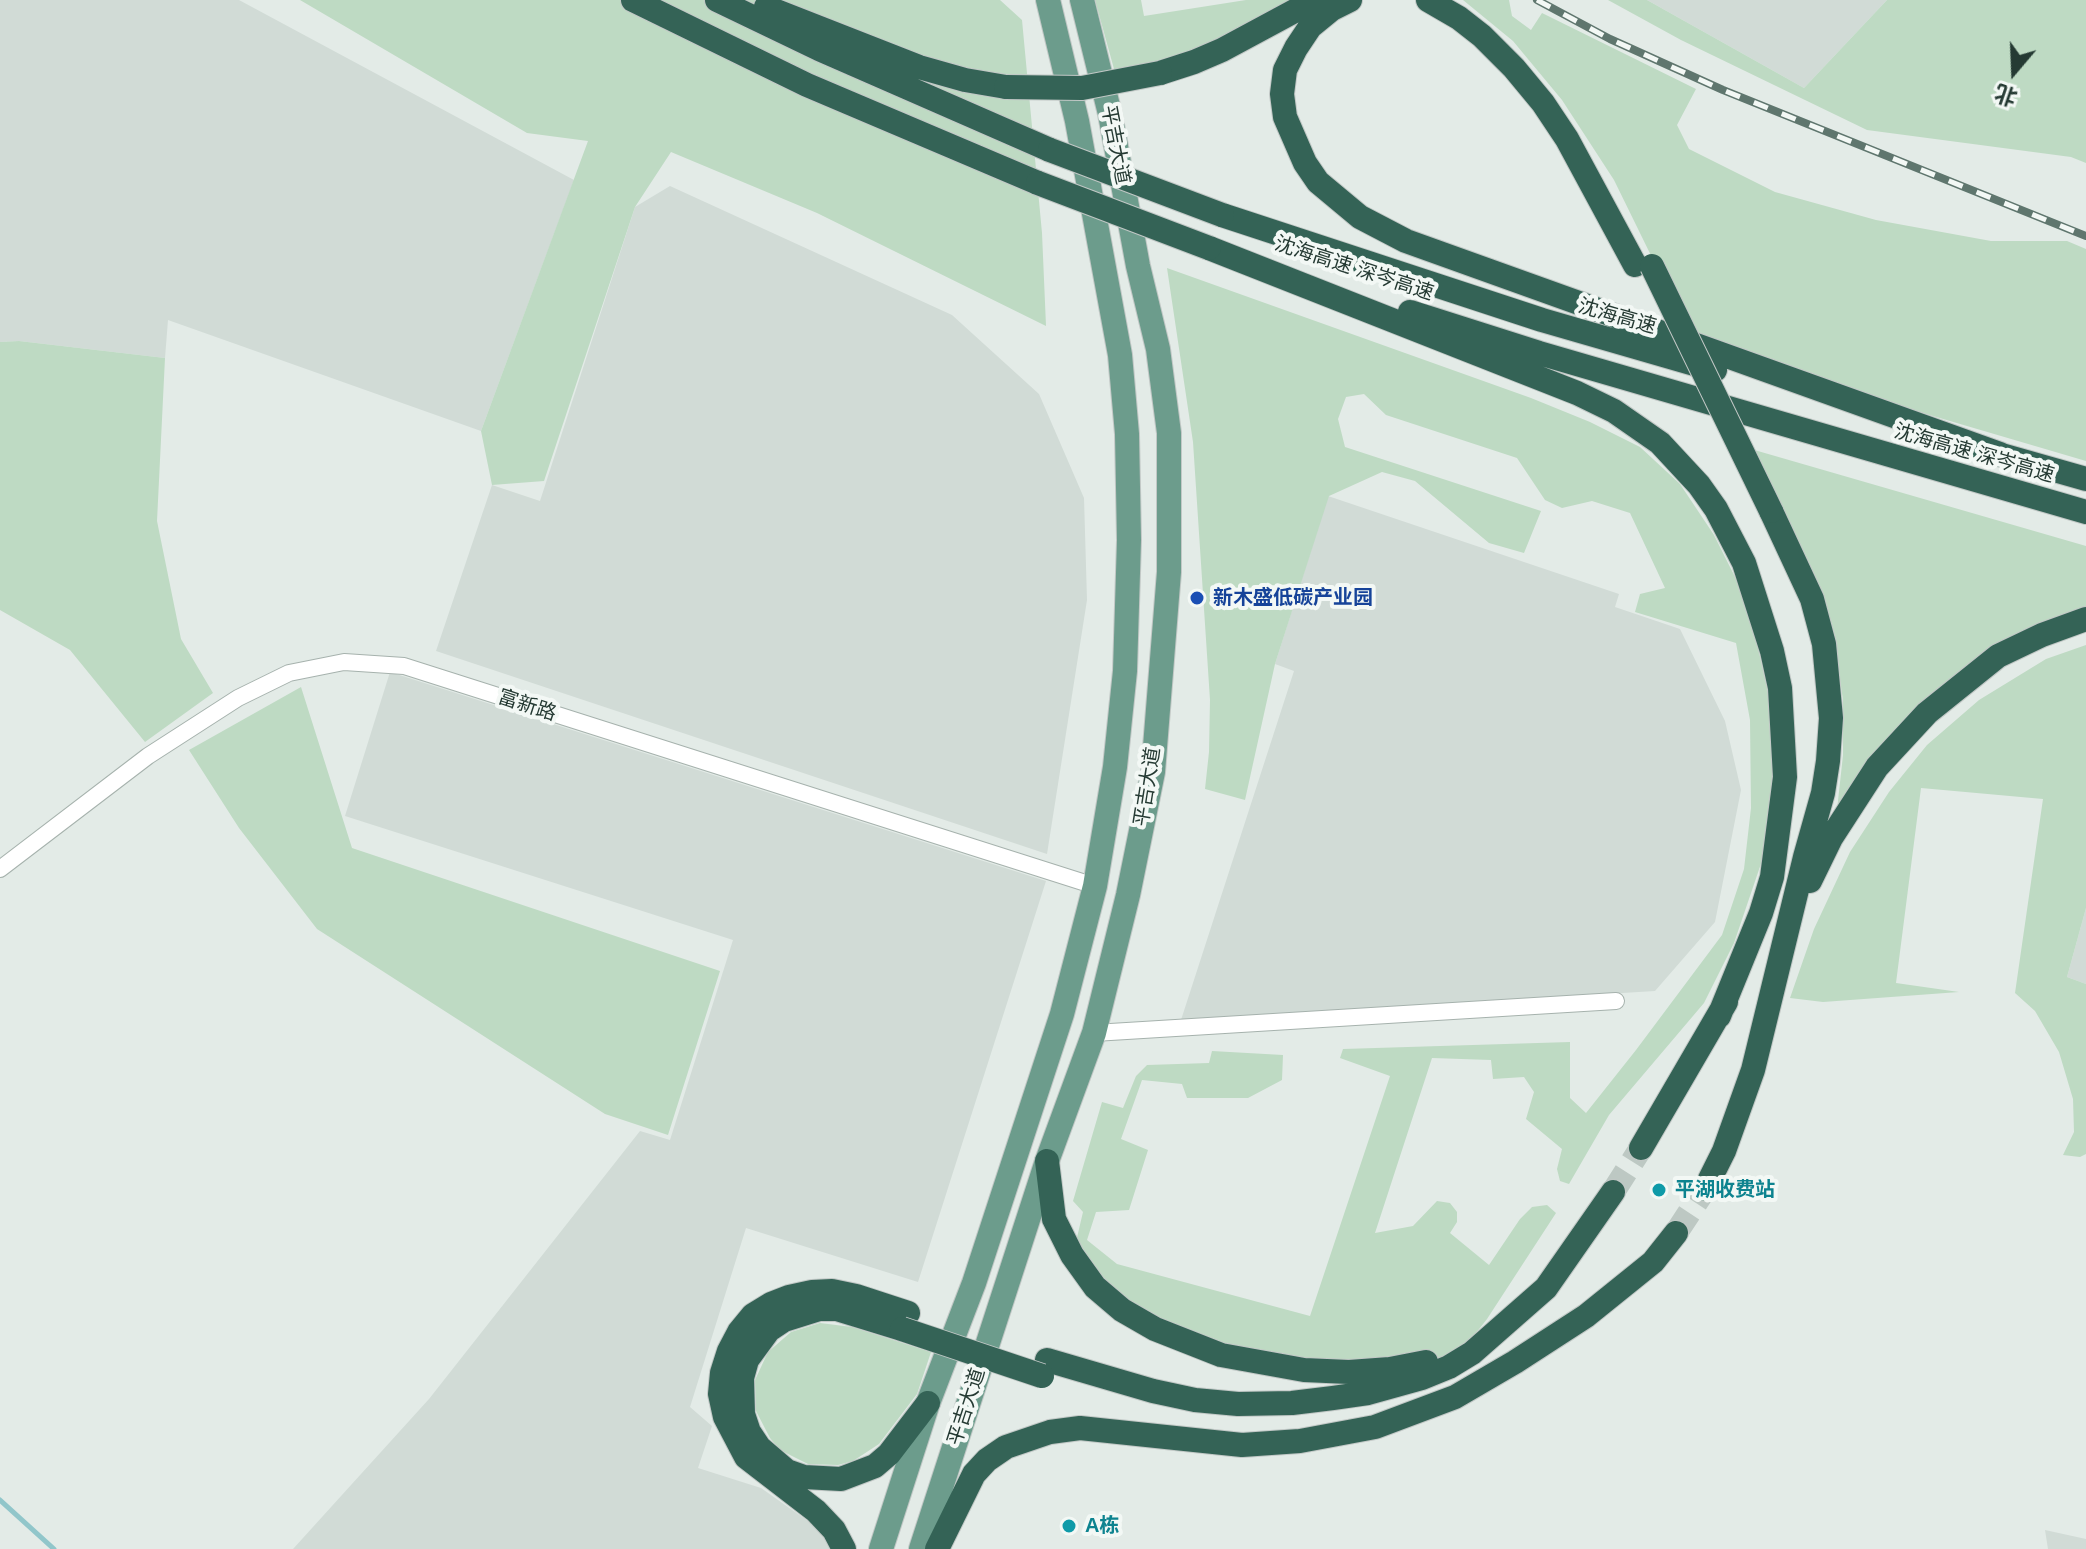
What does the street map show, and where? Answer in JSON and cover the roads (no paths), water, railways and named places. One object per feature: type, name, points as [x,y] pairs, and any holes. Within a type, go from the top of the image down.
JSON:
[{"type":"highway","name":"沈海高速 深岑高速","points":[[633,0],[807,85],[1038,183],[1209,248],[1539,353],[2086,512]]},
{"type":"highway","name":"沈海高速","points":[[717,0],[819,49],[1050,150],[1222,215],[1542,320],[2000,454]]},
{"type":"highway","points":[[748,0],[919,67],[965,80],[1006,87],[1082,88],[1160,73],[1222,50],[1315,0]]},
{"type":"highway","points":[[1350,0],[1332,9],[1310,27],[1285,70],[1282,94],[1285,117],[1305,163],[1318,182],[1360,217],[1420,246],[2000,454]]},
{"type":"highway","points":[[1428,0],[1482,36],[1543,103],[1643,265]]},
{"type":"highway","points":[[1456,0],[1491,26],[1524,59],[1579,132],[1762,508],[1812,599],[1824,644],[1831,718],[1823,793],[1741,1111],[1705,1189]]},
{"type":"highway","points":[[1209,248],[1577,393],[1614,411],[1660,443],[1699,485],[1716,509],[1744,563],[1772,651],[1780,688],[1785,777],[1772,877],[1761,913],[1719,1016]]},
{"type":"highway","name":"沈海高速 深岑高速","points":[[2000,454],[2086,479]]},
{"type":"highway","points":[[1641,1148],[1719,1016],[1772,915],[1811,790],[1817,718],[1811,646],[1800,604],[1762,508]]},
{"type":"highway","points":[[1763,1028],[1800,903],[1831,838],[1877,767],[1927,713],[1998,656],[2086,619]]},
{"type":"highway","points":[[1047,1161],[1054,1219],[1072,1255],[1095,1287],[1122,1310],[1155,1329],[1221,1355],[1304,1370],[1349,1372],[1390,1369],[1429,1361],[1486,1335],[1546,1288]]},
{"type":"highway","points":[[1045,1368],[1195,1400],[1238,1404],[1292,1403],[1333,1398],[1368,1393],[1422,1378],[1472,1353],[1546,1288],[1613,1192]]},
{"type":"highway","points":[[937,1549],[974,1474],[1006,1447],[1050,1432],[1080,1428],[1242,1445],[1341,1435],[1375,1427],[1455,1397],[1515,1362],[1586,1316],[1653,1262],[1676,1233]]},
{"type":"highway","points":[[844,1549],[834,1530],[816,1511],[746,1457],[725,1417],[720,1394],[722,1373],[739,1332],[753,1315],[789,1297],[832,1291],[856,1296],[905,1321],[1149,1407],[1193,1416],[1237,1420],[1293,1420],[1372,1409],[1428,1394],[1586,1316]]},
{"type":"highway","points":[[905,1321],[837,1309],[819,1309],[784,1320],[769,1330],[747,1360],[740,1396],[746,1423],[759,1447],[787,1471],[804,1477],[841,1479],[867,1470],[889,1454],[928,1403]]},
{"type":"main road","name":"平吉大道","points":[[881,1549],[928,1403],[974,1283],[1062,1014],[1095,886],[1115,767],[1125,671],[1129,540],[1127,434],[1120,355],[1100,244],[1077,121],[1048,0]]},
{"type":"main road","name":"平吉大道","points":[[921,1549],[1047,1161],[1094,1033],[1128,895],[1153,772],[1169,572],[1169,433],[1158,349],[1138,266],[1110,114],[1082,0]]},
{"type":"street","name":"富新路","points":[[0,869],[148,756],[238,698],[289,673],[344,662],[404,666],[1095,886]]},
{"type":"street","points":[[1094,1033],[1616,1001]]},
{"type":"waterway","points":[[0,1500],[54,1549]]},
{"type":"tunnel","points":[[1613,1192],[1641,1148]]},
{"type":"tunnel","points":[[1676,1233],[1705,1189]]},
{"type":"railway","points":[[1537,0],[1610,39],[1723,90],[2086,236]]},
{"type":"place","name":"新木盛低碳产业园","points":[[1197,598]]},
{"type":"place","name":"平湖收费站","points":[[1659,1190]]},
{"type":"place","name":"A栋","points":[[1069,1526]]}]
